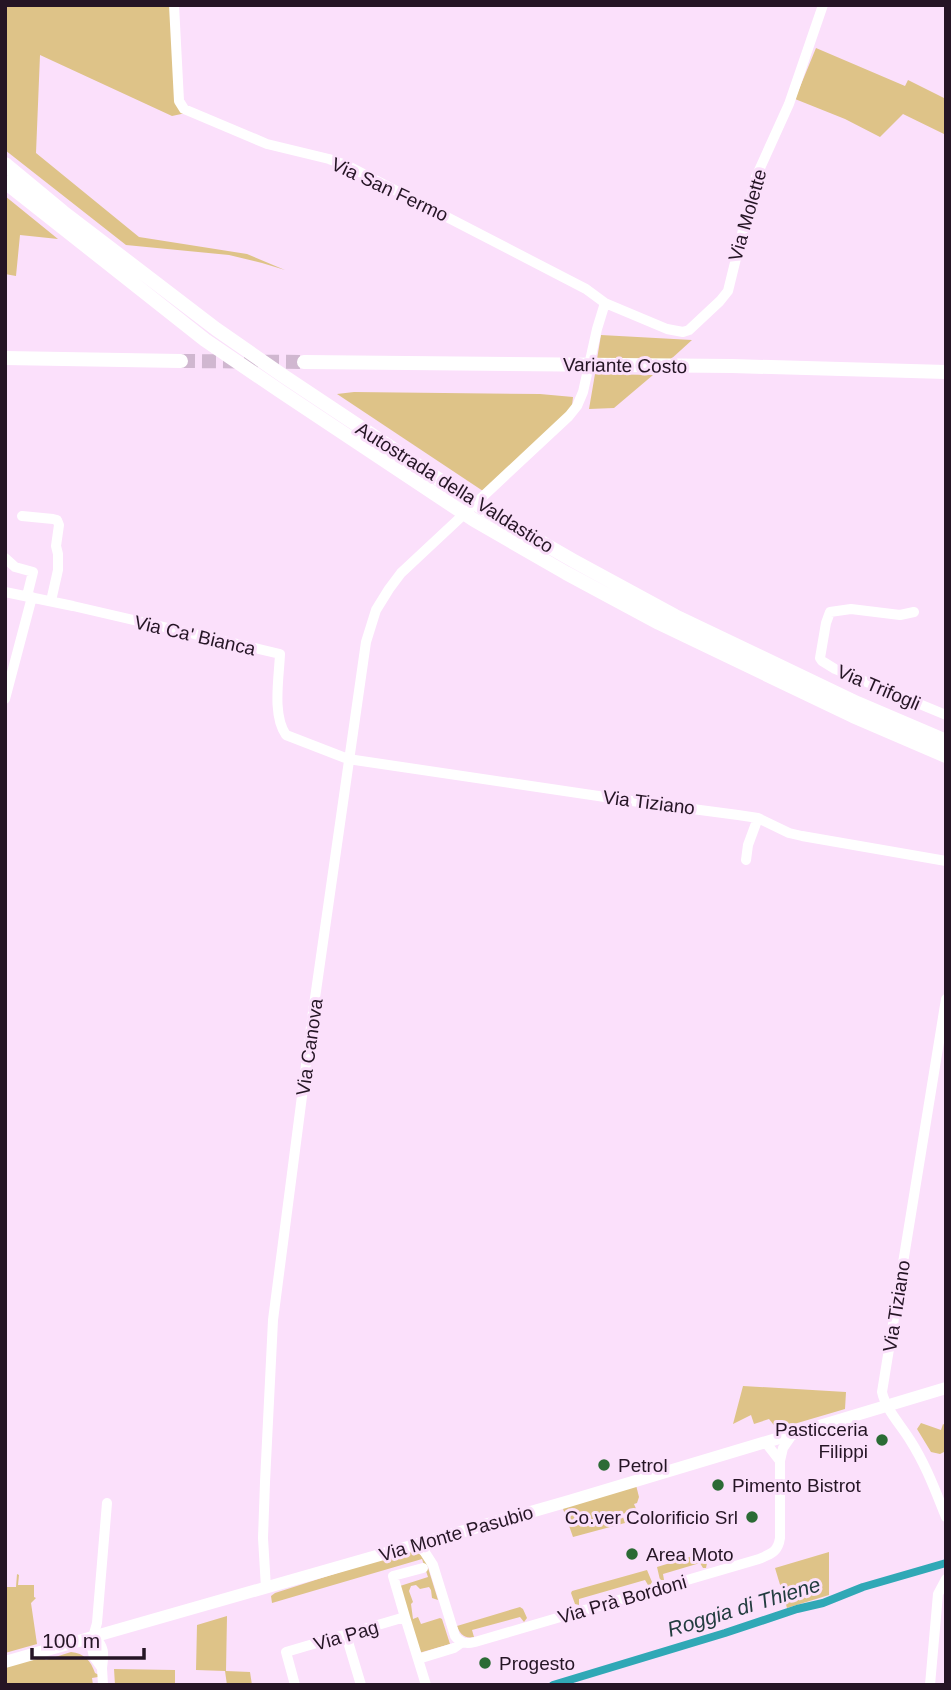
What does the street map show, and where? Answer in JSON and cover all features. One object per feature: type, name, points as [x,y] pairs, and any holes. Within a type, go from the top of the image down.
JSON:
[{"type":"highway","name":"Autostrada della Valdastico","points":[[5,164],[216,329],[485,510],[675,616],[856,703],[946,741]]},
{"type":"highway","name":"Autostrada della Valdastico","points":[[5,182],[205,340],[474,520],[659,623],[853,716],[946,756]]},
{"type":"highway","points":[[5,358],[181,361]]},
{"type":"highway","name":"Variante Costo","points":[[304,362],[732,366],[946,372]]},
{"type":"main road","name":"Via Monte Pasubio","points":[[5,1662],[766,1443],[946,1388]]},
{"type":"street","name":"Via San Fermo","points":[[174,5],[178,101],[184,109],[267,144],[348,166],[586,289],[605,303]]},
{"type":"street","name":"Via Molette","points":[[605,303],[667,329],[683,332],[689,330],[728,291],[756,177],[789,104],[823,5]]},
{"type":"street","name":"Via Canova","points":[[266,1588],[263,1538],[273,1320],[366,642],[376,610],[401,573],[537,449],[577,406],[587,380],[605,303]]},
{"type":"street","points":[[22,516],[53,519],[57,520],[59,525],[56,545],[58,570],[51,601]]},
{"type":"street","points":[[5,558],[15,566],[33,572],[30,596],[5,699]]},
{"type":"street","name":"Via Ca' Bianca","points":[[5,592],[280,654],[278,715],[284,732],[348,759]]},
{"type":"street","name":"Via Trifogli","points":[[914,612],[900,615],[851,609],[830,612],[820,658],[835,669],[946,715]]},
{"type":"street","name":"Via Tiziano","points":[[348,759],[758,818],[789,833],[802,836],[946,861]]},
{"type":"street","points":[[746,860],[748,845],[758,818]]},
{"type":"street","name":"Via Tiziano","points":[[887,1405],[882,1392],[946,999]]},
{"type":"street","points":[[887,1405],[928,1472],[946,1517]]},
{"type":"street","name":"Via Prà Bordoni","points":[[461,1643],[475,1642],[774,1553],[780,1538],[780,1461],[783,1448],[792,1435]]},
{"type":"street","points":[[766,1443],[780,1461]]},
{"type":"street","points":[[102,1668],[94,1656],[91,1644],[97,1623],[107,1503]]},
{"type":"street","points":[[428,1566],[437,1537]]},
{"type":"street","points":[[414,1544],[424,1551],[455,1636],[461,1643],[418,1660]]},
{"type":"street","name":"Via Pag","points":[[426,1685],[394,1576],[428,1566]]},
{"type":"street","points":[[930,1685],[936,1604],[946,1579]]},
{"type":"street","name":"Via Pag","points":[[295,1685],[286,1652],[405,1617]]},
{"type":"street","points":[[103,1685],[104,1650],[117,1630]]},
{"type":"street","points":[[346,1635],[361,1685]]},
{"type":"street","points":[[93,1636],[104,1650]]},
{"type":"street","points":[[71,1643],[94,1656]]},
{"type":"shaded area","points":[[5,5],[172,5],[176,100],[186,113],[172,116],[40,55],[36,153],[139,237],[247,254],[285,270],[229,255],[126,245],[5,150]]},
{"type":"shaded area","points":[[816,48],[905,86],[908,80],[946,99],[946,135],[903,114],[880,137],[845,119],[795,99]]},
{"type":"shaded area","points":[[5,196],[58,239],[20,235],[16,276],[5,274]]},
{"type":"shaded area","points":[[601,335],[692,340],[670,360],[597,359]]},
{"type":"shaded area","points":[[595,374],[653,375],[614,408],[589,409]]},
{"type":"shaded area","points":[[337,394],[540,394],[573,397],[572,406],[565,416],[483,491]]},
{"type":"shaded area","points":[[743,1386],[846,1392],[845,1409],[777,1429],[769,1419],[754,1424],[751,1415],[733,1424]]},
{"type":"shaded area","points":[[921,1423],[941,1430],[943,1424],[945,1425],[946,1451],[940,1454],[931,1452],[917,1429]]},
{"type":"shaded area","points":[[636,1485],[639,1497],[634,1504],[637,1511],[622,1514],[625,1523],[573,1537],[562,1506]]},
{"type":"shaded area","points":[[412,1549],[425,1558],[438,1600],[432,1598],[429,1587],[420,1589],[416,1585],[411,1586],[409,1591],[413,1602],[413,1619],[418,1617],[421,1624],[442,1619],[450,1644],[419,1653],[400,1586],[428,1577],[422,1559],[272,1603],[271,1596],[275,1593]]},
{"type":"shaded area","points":[[829,1552],[829,1595],[787,1608],[775,1568]]},
{"type":"shaded area","points":[[703,1553],[706,1568],[700,1563],[663,1574],[664,1580],[660,1580],[657,1567]]},
{"type":"shaded area","points":[[647,1570],[652,1582],[650,1585],[645,1580],[579,1599],[579,1605],[575,1604],[572,1591]]},
{"type":"shaded area","points":[[17,1574],[18,1585],[34,1585],[36,1598],[31,1603],[37,1644],[5,1653],[5,1587],[16,1587]]},
{"type":"shaded area","points":[[520,1607],[527,1618],[524,1622],[520,1617],[472,1630],[474,1637],[463,1635],[457,1626]]},
{"type":"shaded area","points":[[227,1616],[226,1671],[250,1672],[252,1685],[227,1685],[225,1671],[196,1670],[197,1625]]},
{"type":"shaded area","points":[[71,1652],[86,1658],[99,1675],[92,1678],[93,1685],[5,1685],[5,1666],[40,1656],[46,1660]]},
{"type":"shaded area","points":[[114,1669],[175,1670],[175,1685],[115,1685]]},
{"type":"waterway","name":"Roggia di Thiene","points":[[553,1685],[946,1563]]},
{"type":"tunnel","points":[[181,361],[304,362]]},
{"type":"place","name":"Pasticceria Filippi","points":[[882,1440]]},
{"type":"place","name":"Petrol","points":[[604,1465]]},
{"type":"place","name":"Pimento Bistrot","points":[[718,1485]]},
{"type":"place","name":"Co.ver Colorificio Srl","points":[[752,1517]]},
{"type":"place","name":"Area Moto","points":[[632,1554]]},
{"type":"place","name":"Progesto","points":[[485,1663]]}]
